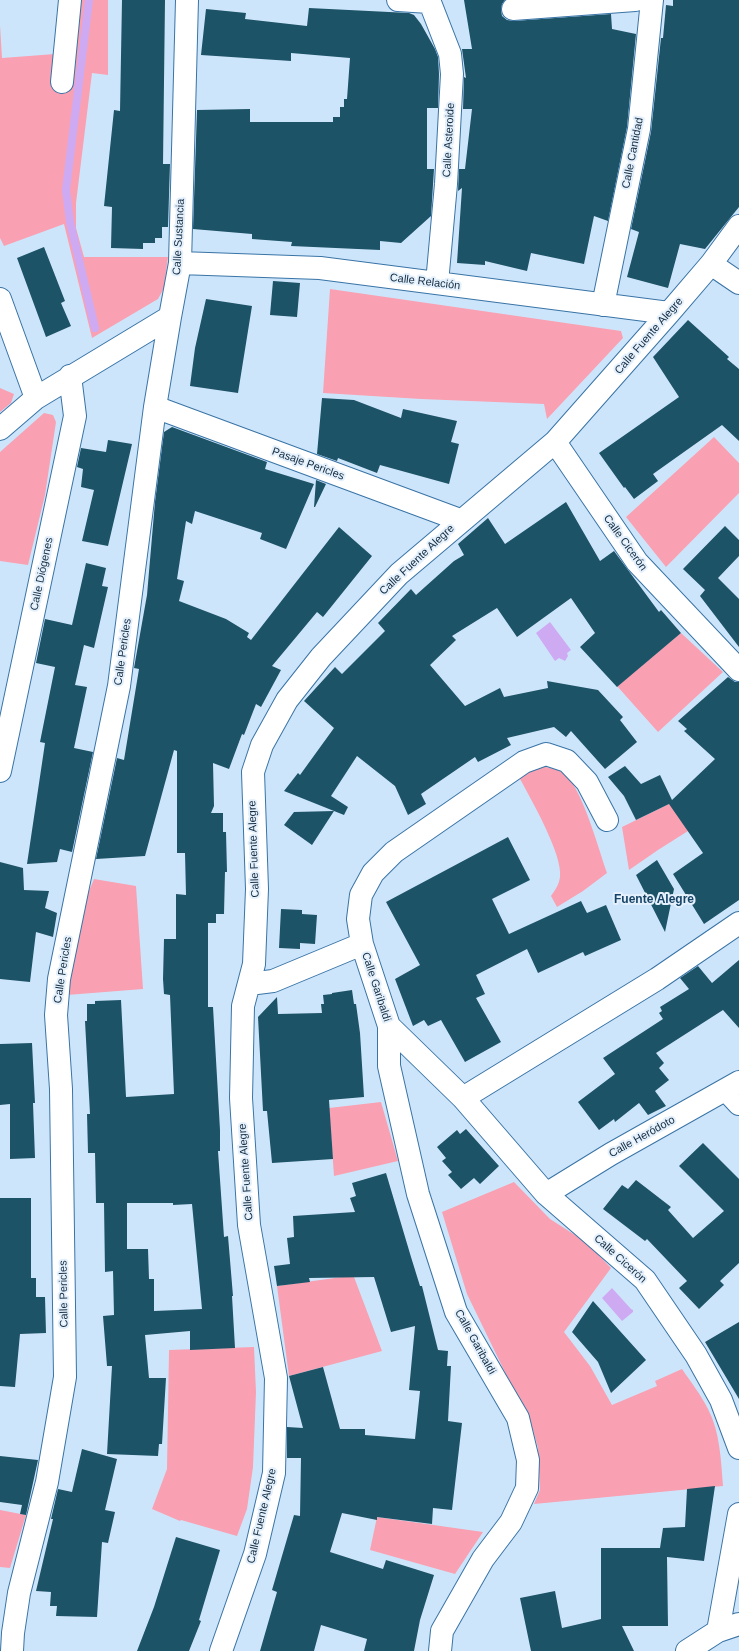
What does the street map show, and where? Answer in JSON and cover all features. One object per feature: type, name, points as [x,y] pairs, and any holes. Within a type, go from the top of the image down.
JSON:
[{"type":"street","points":[[62,82],[70,0]]},
{"type":"street","name":"Calle Sustancia","points":[[170,317],[180,263],[187,0]]},
{"type":"street","points":[[398,0],[429,1]]},
{"type":"street","points":[[513,9],[635,0]]},
{"type":"street","name":"Calle Cantidad","points":[[603,305],[639,129],[652,0]]},
{"type":"street","name":"Calle Asteroide","points":[[429,1],[450,54],[452,74],[446,184],[437,284]]},
{"type":"street","name":"Calle Fuente Alegre","points":[[221,1651],[255,1554],[274,1473],[276,1378],[249,1225],[241,1098],[243,1006],[254,964],[257,889],[253,772],[262,745],[287,700],[321,656],[399,574],[460,520],[554,442],[669,313],[710,264],[739,226]]},
{"type":"street","name":"Calle Relación","points":[[180,263],[320,268],[669,313]]},
{"type":"street","points":[[710,264],[739,284]]},
{"type":"street","points":[[0,299],[36,398]]},
{"type":"street","points":[[0,429],[36,398],[70,376],[170,317]]},
{"type":"street","name":"Calle Pericles","points":[[12,1651],[19,1593],[47,1482],[65,1377],[61,1089],[56,1014],[59,979],[119,686],[155,407],[170,317]]},
{"type":"street","name":"Calle Diógenes","points":[[0,771],[75,416],[70,376]]},
{"type":"street","name":"Pasaje Pericles","points":[[155,407],[460,520]]},
{"type":"street","name":"Calle Cicerón","points":[[554,442],[638,562],[739,670]]},
{"type":"street","name":"Calle Garibaldi","points":[[440,1651],[442,1631],[483,1560],[511,1522],[527,1488],[528,1460],[518,1418],[456,1312],[418,1194],[389,1066],[389,1026],[362,944],[358,919],[361,895],[373,873],[394,852],[524,762],[546,754],[567,761],[587,782],[607,820]]},
{"type":"street","points":[[463,1098],[657,978],[739,923]]},
{"type":"street","name":"Calle Garibaldi","points":[[249,984],[273,981],[362,944]]},
{"type":"street","name":"Calle Cicerón","points":[[389,1026],[463,1098],[546,1194],[645,1280],[696,1355],[721,1400],[739,1448]]},
{"type":"street","name":"Calle Heródoto","points":[[546,1194],[611,1154],[735,1092]]},
{"type":"street","points":[[718,1631],[739,1514]]},
{"type":"street","points":[[687,1651],[718,1631],[739,1624]]},
{"type":"shaded area","points":[[78,0],[108,0],[108,75],[92,73],[76,203],[76,228],[84,257],[168,257],[164,288],[158,299],[92,338],[64,224],[4,246],[0,238],[0,25],[2,58],[55,54]]},
{"type":"shaded area","points":[[330,289],[621,331],[623,338],[547,419],[544,404],[323,393]]},
{"type":"shaded area","points":[[0,388],[14,394],[11,403],[0,412]]},
{"type":"shaded area","points":[[44,413],[53,415],[56,422],[45,495],[28,565],[0,561],[0,452]]},
{"type":"shaded area","points":[[714,437],[739,463],[739,493],[666,567],[626,517]]},
{"type":"shaded area","points":[[550,622],[571,650],[567,653],[568,656],[565,661],[559,658],[555,661],[536,633]]},
{"type":"shaded area","points":[[681,633],[723,672],[658,732],[617,686]]},
{"type":"shaded area","points":[[541,766],[561,772],[567,776],[573,785],[585,808],[607,873],[583,891],[557,907],[551,896],[558,885],[560,867],[545,826],[518,775]]},
{"type":"shaded area","points":[[673,802],[688,831],[629,870],[622,827]]},
{"type":"shaded area","points":[[94,879],[136,886],[143,989],[67,995],[76,944],[89,891]]},
{"type":"shaded area","points":[[381,1102],[398,1161],[334,1176],[329,1108]]},
{"type":"shaded area","points":[[514,1182],[550,1219],[586,1242],[611,1268],[564,1332],[590,1366],[612,1405],[657,1386],[655,1381],[682,1369],[702,1399],[712,1418],[719,1446],[723,1486],[534,1504],[540,1490],[538,1448],[533,1430],[467,1294],[442,1212]]},
{"type":"shaded area","points":[[342,1277],[354,1277],[382,1351],[289,1376],[277,1286]]},
{"type":"shaded area","points":[[612,1288],[633,1310],[633,1312],[622,1321],[602,1298]]},
{"type":"shaded area","points":[[254,1347],[256,1392],[253,1467],[247,1509],[237,1536],[181,1520],[180,1521],[152,1509],[167,1469],[169,1350]]},
{"type":"shaded area","points":[[0,1510],[26,1515],[10,1568],[0,1567]]},
{"type":"shaded area","points":[[377,1517],[483,1532],[455,1574],[370,1550]]},
{"type":"building","points":[[122,0],[165,0],[163,164],[170,164],[168,227],[162,227],[162,238],[155,238],[155,243],[143,243],[143,249],[111,248],[112,207],[104,206],[114,110],[120,111]]},
{"type":"building","points":[[464,0],[505,0],[502,4],[502,16],[507,20],[514,21],[611,14],[612,29],[636,34],[627,127],[608,221],[594,216],[584,264],[531,253],[527,271],[485,261],[485,265],[457,263],[462,188],[458,191],[459,169],[465,169],[472,109],[463,109],[464,77],[466,78],[462,49],[472,49]]},
{"type":"building","points":[[673,0],[739,0],[739,207],[705,249],[680,244],[668,288],[627,277],[639,232],[631,229],[651,132],[666,5],[673,6]]},
{"type":"building","points":[[309,8],[409,13],[414,15],[421,24],[435,49],[438,57],[439,74],[438,108],[427,108],[427,169],[434,169],[431,216],[401,243],[380,241],[380,250],[291,246],[292,242],[252,239],[252,234],[193,229],[197,110],[250,109],[250,122],[333,122],[333,117],[340,117],[340,107],[344,107],[344,99],[347,99],[350,58],[291,53],[291,61],[201,55],[206,9],[246,13],[245,19],[307,26]]},
{"type":"building","points":[[44,247],[65,301],[61,303],[71,326],[46,337],[17,258]]},
{"type":"building","points":[[273,281],[300,283],[297,317],[270,315]]},
{"type":"building","points":[[206,299],[252,306],[238,393],[190,386],[195,348]]},
{"type":"building","points":[[688,320],[729,357],[727,359],[739,369],[739,441],[722,425],[653,474],[658,481],[634,499],[625,487],[624,488],[599,453],[679,397],[653,357]]},
{"type":"building","points":[[322,398],[354,400],[401,418],[403,409],[457,421],[451,442],[459,444],[449,484],[380,465],[377,473],[338,458],[337,461],[317,454]]},
{"type":"building","points":[[172,427],[267,462],[265,469],[314,484],[286,549],[260,539],[262,533],[195,511],[192,524],[186,521],[177,579],[184,581],[179,601],[226,619],[249,633],[247,637],[251,640],[339,527],[372,556],[323,617],[317,612],[272,666],[281,670],[261,707],[256,704],[244,735],[242,734],[229,769],[213,763],[214,806],[211,813],[223,813],[223,832],[226,832],[227,872],[225,872],[224,914],[216,914],[216,923],[208,923],[208,1007],[213,1007],[220,1130],[220,1151],[218,1151],[224,1237],[228,1236],[233,1296],[235,1348],[190,1350],[190,1331],[145,1335],[149,1378],[166,1378],[162,1444],[159,1444],[158,1456],[107,1454],[112,1366],[107,1366],[103,1316],[114,1315],[113,1271],[105,1272],[104,1203],[96,1203],[95,1153],[88,1153],[87,1114],[90,1114],[85,1021],[87,1021],[87,1004],[95,1004],[95,1001],[121,1000],[126,1097],[174,1094],[170,995],[164,994],[163,979],[164,939],[176,939],[176,894],[186,895],[185,853],[177,853],[177,751],[174,750],[145,856],[96,859],[117,758],[124,760],[139,669],[134,668],[147,595],[155,502],[164,432]],"holes":[[[127,1203],[173,1203],[173,1205],[192,1204],[202,1309],[154,1311],[154,1279],[149,1279],[148,1249],[127,1249]]]},
{"type":"building","points":[[108,440],[132,444],[108,546],[82,541],[94,490],[81,487],[83,469],[77,467],[81,448],[106,452]]},
{"type":"building","points":[[316,480],[326,484],[314,507]]},
{"type":"building","points":[[566,502],[600,561],[614,551],[659,612],[661,610],[681,633],[617,687],[580,647],[595,633],[571,598],[517,637],[497,608],[452,636],[456,640],[430,665],[465,706],[500,688],[504,697],[548,688],[547,681],[598,690],[623,717],[620,720],[637,742],[605,769],[571,731],[566,737],[554,727],[507,738],[511,745],[478,762],[475,757],[421,794],[426,804],[408,815],[395,786],[357,756],[331,796],[348,807],[344,815],[284,791],[298,773],[300,775],[334,728],[304,701],[335,667],[342,674],[385,631],[378,623],[411,589],[416,595],[454,561],[464,555],[458,544],[488,518],[505,544]]},
{"type":"building","points":[[725,526],[739,540],[739,556],[718,578],[739,599],[739,647],[700,596],[705,590],[683,569]]},
{"type":"building","points":[[86,563],[106,568],[102,586],[108,587],[94,648],[84,645],[75,685],[87,687],[74,748],[93,752],[72,852],[60,849],[57,862],[27,864],[45,743],[40,742],[55,667],[36,663],[45,619],[72,625]]},
{"type":"building","points":[[728,677],[735,682],[739,682],[739,900],[704,924],[673,874],[703,853],[669,804],[636,820],[624,796],[608,777],[625,766],[641,784],[660,775],[672,800],[715,759],[684,731],[687,729],[678,721]]},
{"type":"building","points":[[334,811],[312,845],[284,825],[294,812]]},
{"type":"building","points":[[508,837],[530,880],[492,899],[509,934],[581,901],[587,913],[606,905],[621,940],[585,956],[583,952],[538,973],[527,949],[476,975],[485,994],[476,998],[501,1042],[465,1062],[441,1020],[428,1026],[424,1020],[413,1026],[395,979],[420,965],[386,902]]},
{"type":"building","points":[[657,860],[674,889],[665,932],[636,875]]},
{"type":"building","points":[[0,862],[23,868],[24,890],[49,891],[45,908],[57,913],[53,937],[36,932],[30,982],[0,979]]},
{"type":"building","points":[[281,909],[302,910],[302,914],[317,915],[315,944],[300,943],[300,949],[279,948]]},
{"type":"building","points":[[739,960],[739,1028],[723,1010],[656,1053],[664,1063],[659,1068],[669,1080],[655,1091],[666,1106],[648,1115],[639,1103],[615,1122],[614,1119],[599,1130],[578,1102],[615,1074],[603,1058],[663,1019],[659,1013],[662,1011],[660,1007],[689,989],[680,978],[698,966],[712,983]]},
{"type":"building","points":[[352,990],[354,1004],[356,1004],[360,1033],[364,1097],[329,1100],[333,1159],[272,1163],[267,1111],[263,1111],[258,1017],[277,997],[278,1014],[322,1013],[321,1004],[324,1004],[323,995]]},
{"type":"building","points":[[32,1043],[35,1103],[33,1103],[35,1158],[10,1159],[10,1104],[0,1105],[0,1044]]},
{"type":"building","points":[[466,1129],[499,1166],[480,1184],[474,1178],[461,1189],[448,1175],[452,1172],[442,1161],[446,1158],[437,1147],[457,1130],[460,1134]]},
{"type":"building","points":[[703,1143],[739,1179],[739,1263],[720,1281],[724,1285],[699,1309],[679,1288],[687,1281],[647,1239],[645,1241],[603,1209],[622,1185],[628,1189],[636,1180],[671,1207],[668,1210],[693,1238],[724,1211],[679,1166]]},
{"type":"building","points":[[386,1173],[420,1286],[422,1286],[438,1350],[448,1351],[447,1366],[451,1366],[448,1421],[462,1423],[452,1510],[433,1508],[432,1524],[377,1517],[377,1520],[342,1513],[330,1552],[383,1569],[386,1560],[434,1575],[420,1620],[414,1651],[364,1651],[367,1639],[321,1625],[314,1651],[260,1651],[277,1592],[272,1590],[294,1515],[300,1516],[301,1458],[287,1458],[287,1427],[303,1428],[289,1376],[323,1367],[340,1429],[365,1429],[365,1435],[415,1439],[420,1391],[409,1390],[415,1326],[391,1332],[374,1277],[309,1278],[310,1282],[277,1286],[274,1266],[290,1264],[287,1238],[294,1237],[293,1216],[355,1212],[350,1198],[356,1196],[352,1183]]},
{"type":"building","points":[[0,1198],[31,1198],[31,1278],[36,1278],[36,1297],[45,1297],[46,1333],[20,1334],[15,1387],[0,1386]]},
{"type":"building","points":[[593,1301],[646,1360],[611,1393],[598,1362],[572,1332]]},
{"type":"building","points":[[739,1322],[739,1399],[705,1342]]},
{"type":"building","points":[[82,1449],[117,1459],[105,1510],[115,1512],[108,1543],[102,1542],[97,1617],[56,1616],[57,1606],[50,1606],[51,1592],[36,1591],[53,1519],[51,1519],[58,1489],[72,1492]]},
{"type":"building","points":[[0,1456],[38,1460],[26,1515],[20,1514],[22,1505],[0,1502]]},
{"type":"building","points":[[715,1486],[704,1561],[667,1557],[668,1626],[622,1626],[634,1651],[531,1651],[520,1598],[555,1591],[562,1628],[601,1619],[601,1548],[660,1548],[663,1528],[685,1527],[687,1489]]},
{"type":"building","points":[[176,1537],[220,1550],[199,1620],[201,1621],[189,1651],[137,1651],[154,1607]]},
{"type":"waterway","points":[[89,0],[66,190],[70,222],[95,328]]},
{"type":"district","name":"Fuente Alegre","points":[[654,900]]}]
